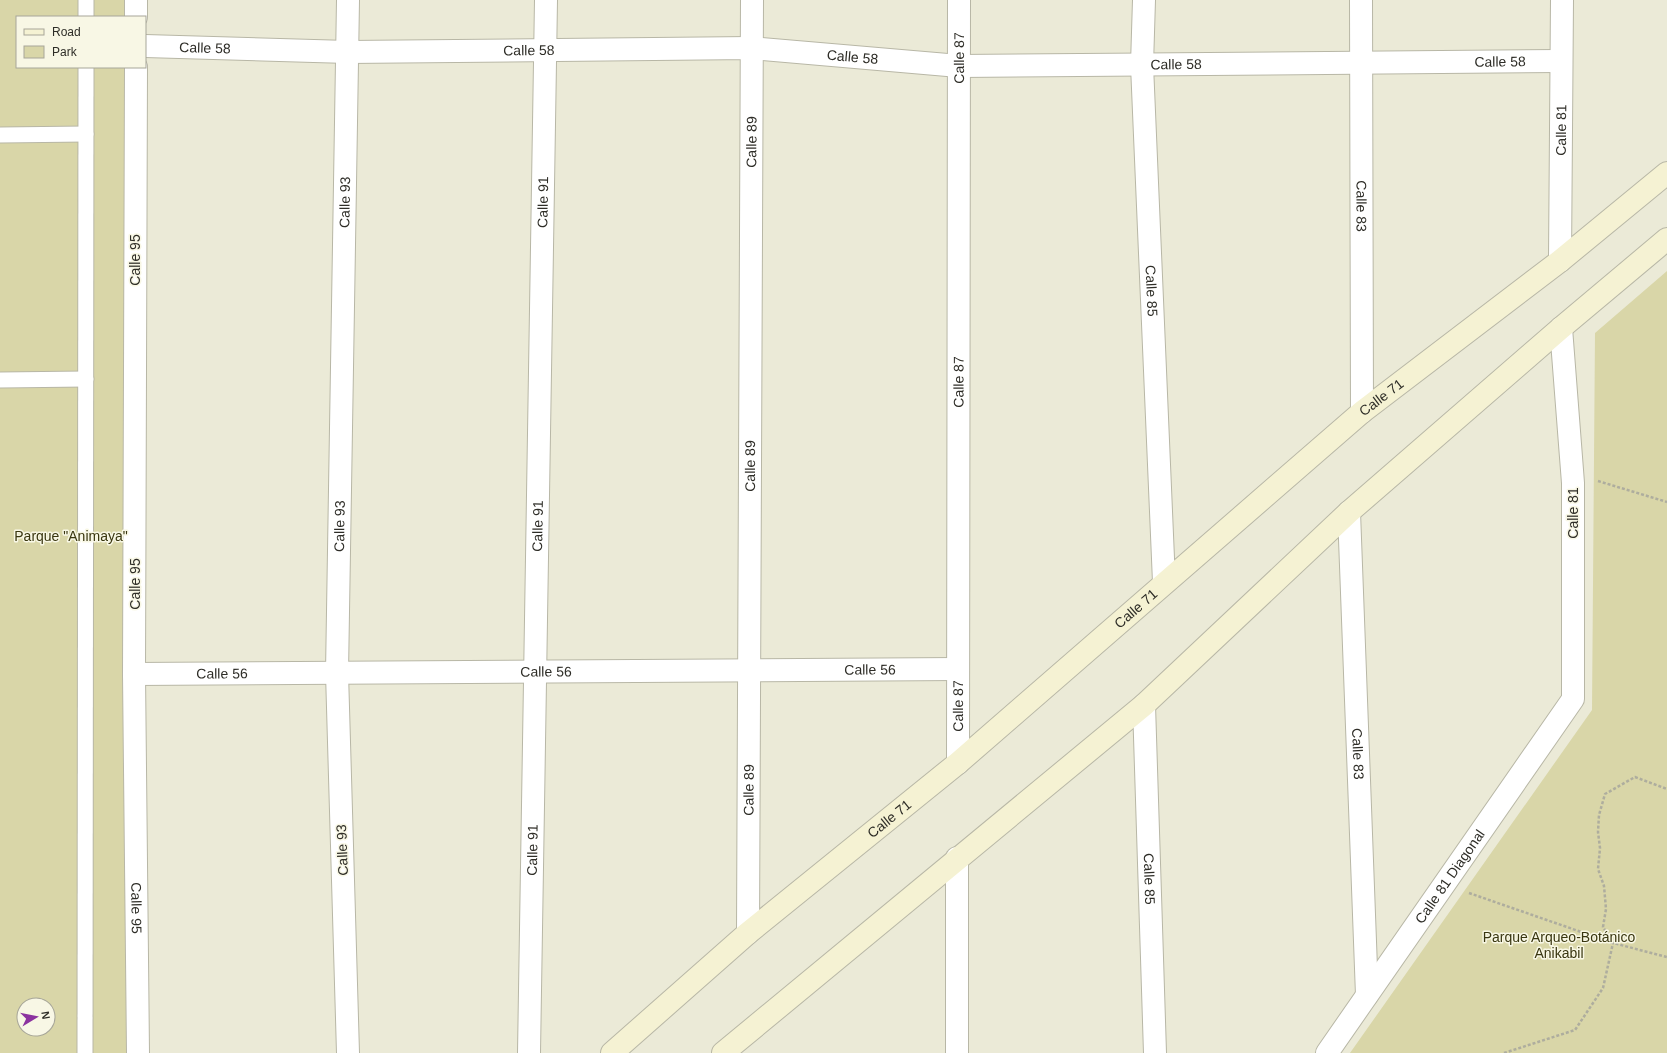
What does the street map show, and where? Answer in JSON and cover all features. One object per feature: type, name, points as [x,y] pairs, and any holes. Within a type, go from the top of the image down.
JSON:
[{"type":"main road","name":"Calle 71","points":[[612,1053],[748,933],[958,763],[1164,582],[1362,412],[1560,261],[1667,173]]},
{"type":"main road","points":[[733,1049],[957,858],[1144,705],[1349,512],[1561,328],[1667,239]]},
{"type":"street","points":[[136,0],[136,16]]},
{"type":"street","name":"Calle 93","points":[[348,0],[337,673],[348,1053]]},
{"type":"street","name":"Calle 91","points":[[529,1053],[546,0]]},
{"type":"street","name":"Calle 89","points":[[748,933],[752,0]]},
{"type":"street","name":"Calle 87","points":[[958,763],[959,0]]},
{"type":"street","name":"Calle 85","points":[[1144,0],[1142,64],[1164,582]]},
{"type":"street","name":"Calle 83","points":[[1360,0],[1362,412]]},
{"type":"street","name":"Calle 81","points":[[1560,261],[1560,61],[1562,0]]},
{"type":"street","name":"Calle 58","points":[[146,46],[348,52],[751,48],[959,66],[1560,61]]},
{"type":"street","name":"Calle 95","points":[[136,68],[134,674],[138,1053]]},
{"type":"street","name":"Calle 81","points":[[1561,328],[1573,483],[1573,699]]},
{"type":"street","name":"Calle 83","points":[[1349,512],[1367,995]]},
{"type":"street","name":"Calle 56","points":[[134,674],[958,669]]},
{"type":"street","name":"Calle 81 Diagonal","points":[[1326,1053],[1573,699]]},
{"type":"street","name":"Calle 85","points":[[1144,705],[1155,1053]]},
{"type":"street","points":[[957,858],[957,1053]]},
{"type":"lane","points":[[86,0],[86,16]]},
{"type":"lane","points":[[85,1053],[86,68]]},
{"type":"lane","points":[[0,136],[86,134]]},
{"type":"lane","points":[[0,380],[86,379]]},
{"type":"path","points":[[1598,481],[1667,502]]},
{"type":"path","points":[[1504,1053],[1575,1030],[1603,988],[1613,943],[1603,927],[1606,908],[1604,886],[1598,870],[1599,814],[1605,794],[1635,777],[1667,789]]},
{"type":"path","points":[[1468,893],[1613,943],[1667,957]]},
{"type":"green space","name":"Parque \"Animaya\"","points":[[0,0],[141,0],[141,16],[16,16],[16,68],[141,68],[142,1053],[0,1053]]},
{"type":"green space","name":"Parque Arqueo-Botánico Anikabil","points":[[1667,271],[1667,1053],[1350,1053],[1592,710],[1595,333]]}]
